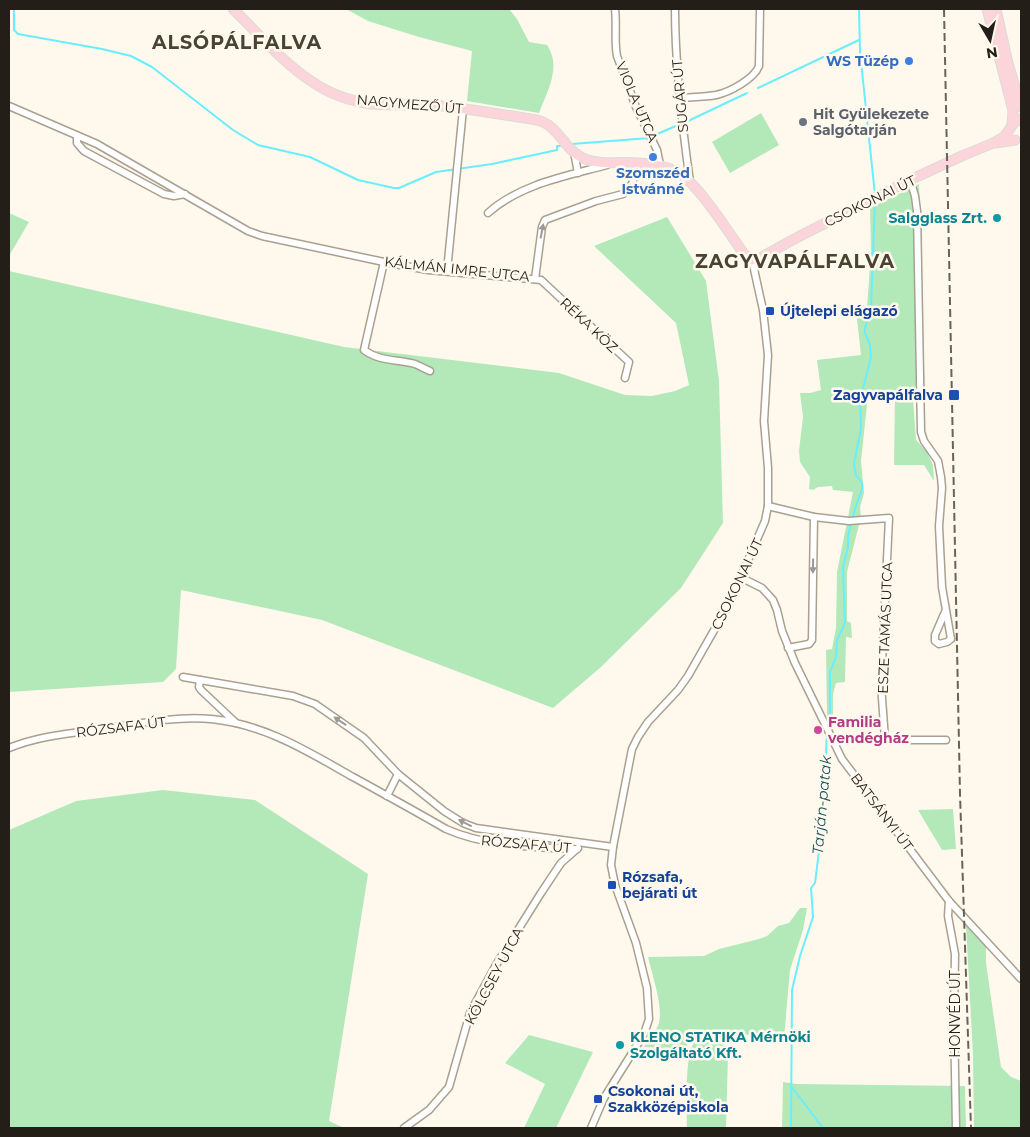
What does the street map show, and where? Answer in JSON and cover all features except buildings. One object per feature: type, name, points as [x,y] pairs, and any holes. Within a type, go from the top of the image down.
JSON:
[{"type":"main road","name":"NAGYMEZŐ ÚT","points":[[233,9],[299,72],[329,91],[356,101],[372,104],[442,106],[544,122],[555,129],[574,152]]},
{"type":"main road","points":[[987,9],[1013,111],[1011,134],[1018,142]]},
{"type":"main road","points":[[996,9],[1008,63],[1021,108]]},
{"type":"main road","points":[[991,144],[1004,137],[1021,119]]},
{"type":"main road","points":[[991,144],[1018,142]]},
{"type":"main road","name":"CSOKONAI ÚT","points":[[752,260],[760,258],[910,180],[991,144]]},
{"type":"main road","points":[[574,152],[589,160],[660,165],[677,172],[690,182],[744,254],[752,260]]},
{"type":"street","name":"VIOLA UTCA","points":[[615,9],[617,56],[636,107],[657,150],[660,165]]},
{"type":"street","name":"SUGÁR ÚT","points":[[675,9],[675,38],[680,98],[690,182]]},
{"type":"street","points":[[680,98],[721,93],[746,81],[756,73],[759,66],[760,9]]},
{"type":"street","name":"KÁLMÁN IMRE UTCA","points":[[9,106],[97,144],[254,234],[384,262],[447,271],[536,279],[542,227],[545,220],[596,200],[623,194],[632,184],[638,163]]},
{"type":"street","points":[[447,271],[463,109]]},
{"type":"street","name":"KÁLMÁN IMRE UTCA","points":[[77,136],[77,143],[84,151],[164,194],[174,196],[185,194]]},
{"type":"street","name":"NAGYMEZŐ ÚT","points":[[574,152],[578,173]]},
{"type":"street","points":[[488,213],[500,203],[517,194],[556,179],[618,162]]},
{"type":"street","points":[[910,180],[917,211],[922,436],[938,460],[942,477],[939,526],[945,612]]},
{"type":"street","name":"CSOKONAI ÚT","points":[[592,1128],[604,1098],[644,1034],[648,1019],[648,994],[636,943],[612,877],[611,865],[629,758],[634,744],[648,722],[678,690],[688,676],[730,604],[762,531],[768,506],[768,468],[764,421],[768,355],[763,310],[752,260]]},
{"type":"street","points":[[384,262],[364,350],[386,360],[414,364],[430,371]]},
{"type":"street","name":"RÉKA KÖZ","points":[[536,279],[541,280],[629,362],[624,378]]},
{"type":"street","points":[[768,506],[814,517],[812,640],[809,644],[788,648]]},
{"type":"street","name":"ESZE TAMÁS UTCA","points":[[814,517],[852,522],[890,518],[882,685],[885,739]]},
{"type":"street","name":"BATSÁNYI ÚT","points":[[742,578],[762,588],[773,600],[788,648],[842,759],[950,901],[1021,980]]},
{"type":"street","name":"RÓZSAFA ÚT","points":[[183,677],[305,699],[315,704],[364,738],[398,774],[444,811],[463,823],[476,828],[613,847]]},
{"type":"street","name":"RÓZSAFA ÚT","points":[[200,680],[199,687],[201,690],[236,722]]},
{"type":"street","name":"RÓZSAFA ÚT","points":[[9,748],[27,741],[46,737],[150,722],[203,718],[236,722],[273,734],[298,746],[446,829],[474,840],[497,844],[577,849],[581,842]]},
{"type":"street","points":[[830,737],[946,740]]},
{"type":"street","points":[[387,796],[398,774]]},
{"type":"street","name":"KÖLCSEY UTCA","points":[[404,1128],[429,1110],[449,1087],[470,1013],[496,964],[541,892],[562,863],[577,849]]},
{"type":"street","name":"HONVÉD ÚT","points":[[950,901],[948,916],[955,954],[956,1128]]},
{"type":"green space","points":[[346,9],[509,9],[517,19],[529,42],[547,45],[551,53],[553,62],[552,79],[539,113],[467,101],[472,51],[368,21]]},
{"type":"green space","points":[[761,113],[779,145],[730,173],[712,142]]},
{"type":"green space","points":[[919,184],[925,400],[913,399],[916,440],[927,452],[933,465],[934,481],[924,465],[894,465],[895,396],[868,395],[861,461],[864,493],[860,507],[861,517],[847,572],[847,621],[851,623],[852,638],[846,637],[845,682],[836,683],[833,694],[833,733],[827,717],[826,650],[832,649],[836,628],[837,572],[853,492],[833,490],[832,486],[818,487],[813,490],[809,489],[810,477],[800,462],[799,451],[803,417],[800,393],[821,390],[817,360],[861,355],[856,310],[867,309],[871,251],[870,208]]},
{"type":"green space","points":[[9,213],[29,222],[9,256]]},
{"type":"green space","points":[[667,217],[706,281],[719,381],[723,523],[681,588],[601,667],[553,708],[322,620],[181,590],[176,669],[163,682],[9,692],[9,271],[344,347],[559,373],[625,395],[652,396],[675,391],[689,385],[676,323],[594,246]]},
{"type":"green space","points":[[163,790],[255,800],[368,874],[329,1121],[344,1128],[9,1128],[9,830],[76,801]]},
{"type":"green space","points":[[953,809],[956,849],[942,850],[918,810]]},
{"type":"green space","points":[[800,908],[807,908],[803,930],[790,970],[784,1038],[688,1029],[687,1050],[644,1047],[656,1030],[660,1016],[660,1008],[648,957],[704,956],[719,949],[759,939],[767,936],[778,926],[789,923]]},
{"type":"green space","points":[[966,925],[986,946],[986,963],[1001,1067],[1011,1077],[1021,1081],[1021,1128],[974,1128],[973,1056]]},
{"type":"green space","points":[[529,1035],[593,1052],[556,1128],[524,1128],[545,1084],[505,1063]]},
{"type":"green space","points":[[706,1036],[720,1041],[728,1055],[726,1128],[687,1128],[687,1082],[691,1047],[699,1038]]},
{"type":"green space","points":[[783,1082],[796,1084],[965,1086],[966,1128],[782,1128]]},
{"type":"waterway","points":[[14,9],[14,30],[18,34],[131,56],[152,67],[233,130],[258,145],[310,157],[358,180],[399,188],[436,172],[492,164],[557,150],[557,146],[560,146]]},
{"type":"waterway","name":"Tarján-patak","points":[[859,9],[860,52],[875,195]]},
{"type":"waterway","points":[[758,88],[859,40]]},
{"type":"waterway","points":[[688,121],[747,93]]},
{"type":"waterway","points":[[655,135],[678,125]]},
{"type":"waterway","points":[[572,144],[649,138]]},
{"type":"waterway","name":"Tarján-patak","points":[[829,725],[830,672],[836,657],[837,640],[845,623],[843,567],[848,547],[848,536],[862,489],[862,483],[856,475],[854,464],[861,428],[860,401],[871,357],[865,328],[871,307],[875,200]]},
{"type":"waterway","name":"Tarján-patak","points":[[791,1128],[792,990],[800,956],[813,917],[811,888],[815,883],[820,843],[827,732]]},
{"type":"waterway","points":[[791,1086],[823,1128]]},
{"type":"railway","points":[[944,9],[960,794],[971,1128]]},
{"type":"place","name":"WS Tüzép","points":[[909,61]]},
{"type":"place","name":"Hit Gyülekezete Salgótarján","points":[[803,122]]},
{"type":"place","name":"Szomszéd Istvánné","points":[[653,157]]},
{"type":"place","name":"Salgglass Zrt.","points":[[997,218]]},
{"type":"place","name":"Újtelepi elágazó","points":[[770,311]]},
{"type":"place","name":"Zagyvapálfalva","points":[[954,395]]},
{"type":"place","name":"Familia vendégház","points":[[818,730]]},
{"type":"place","name":"Rózsafa, bejárati út","points":[[612,885]]},
{"type":"place","name":"KLENO STATIKA Mérnöki Szolgáltató Kft.","points":[[620,1045]]},
{"type":"place","name":"Csokonai út, Szakközépiskola","points":[[598,1099]]},
{"type":"district","name":"ALSÓPÁLFALVA","points":[[237,42]]},
{"type":"district","name":"ZAGYVAPÁLFALVA","points":[[795,261]]}]
